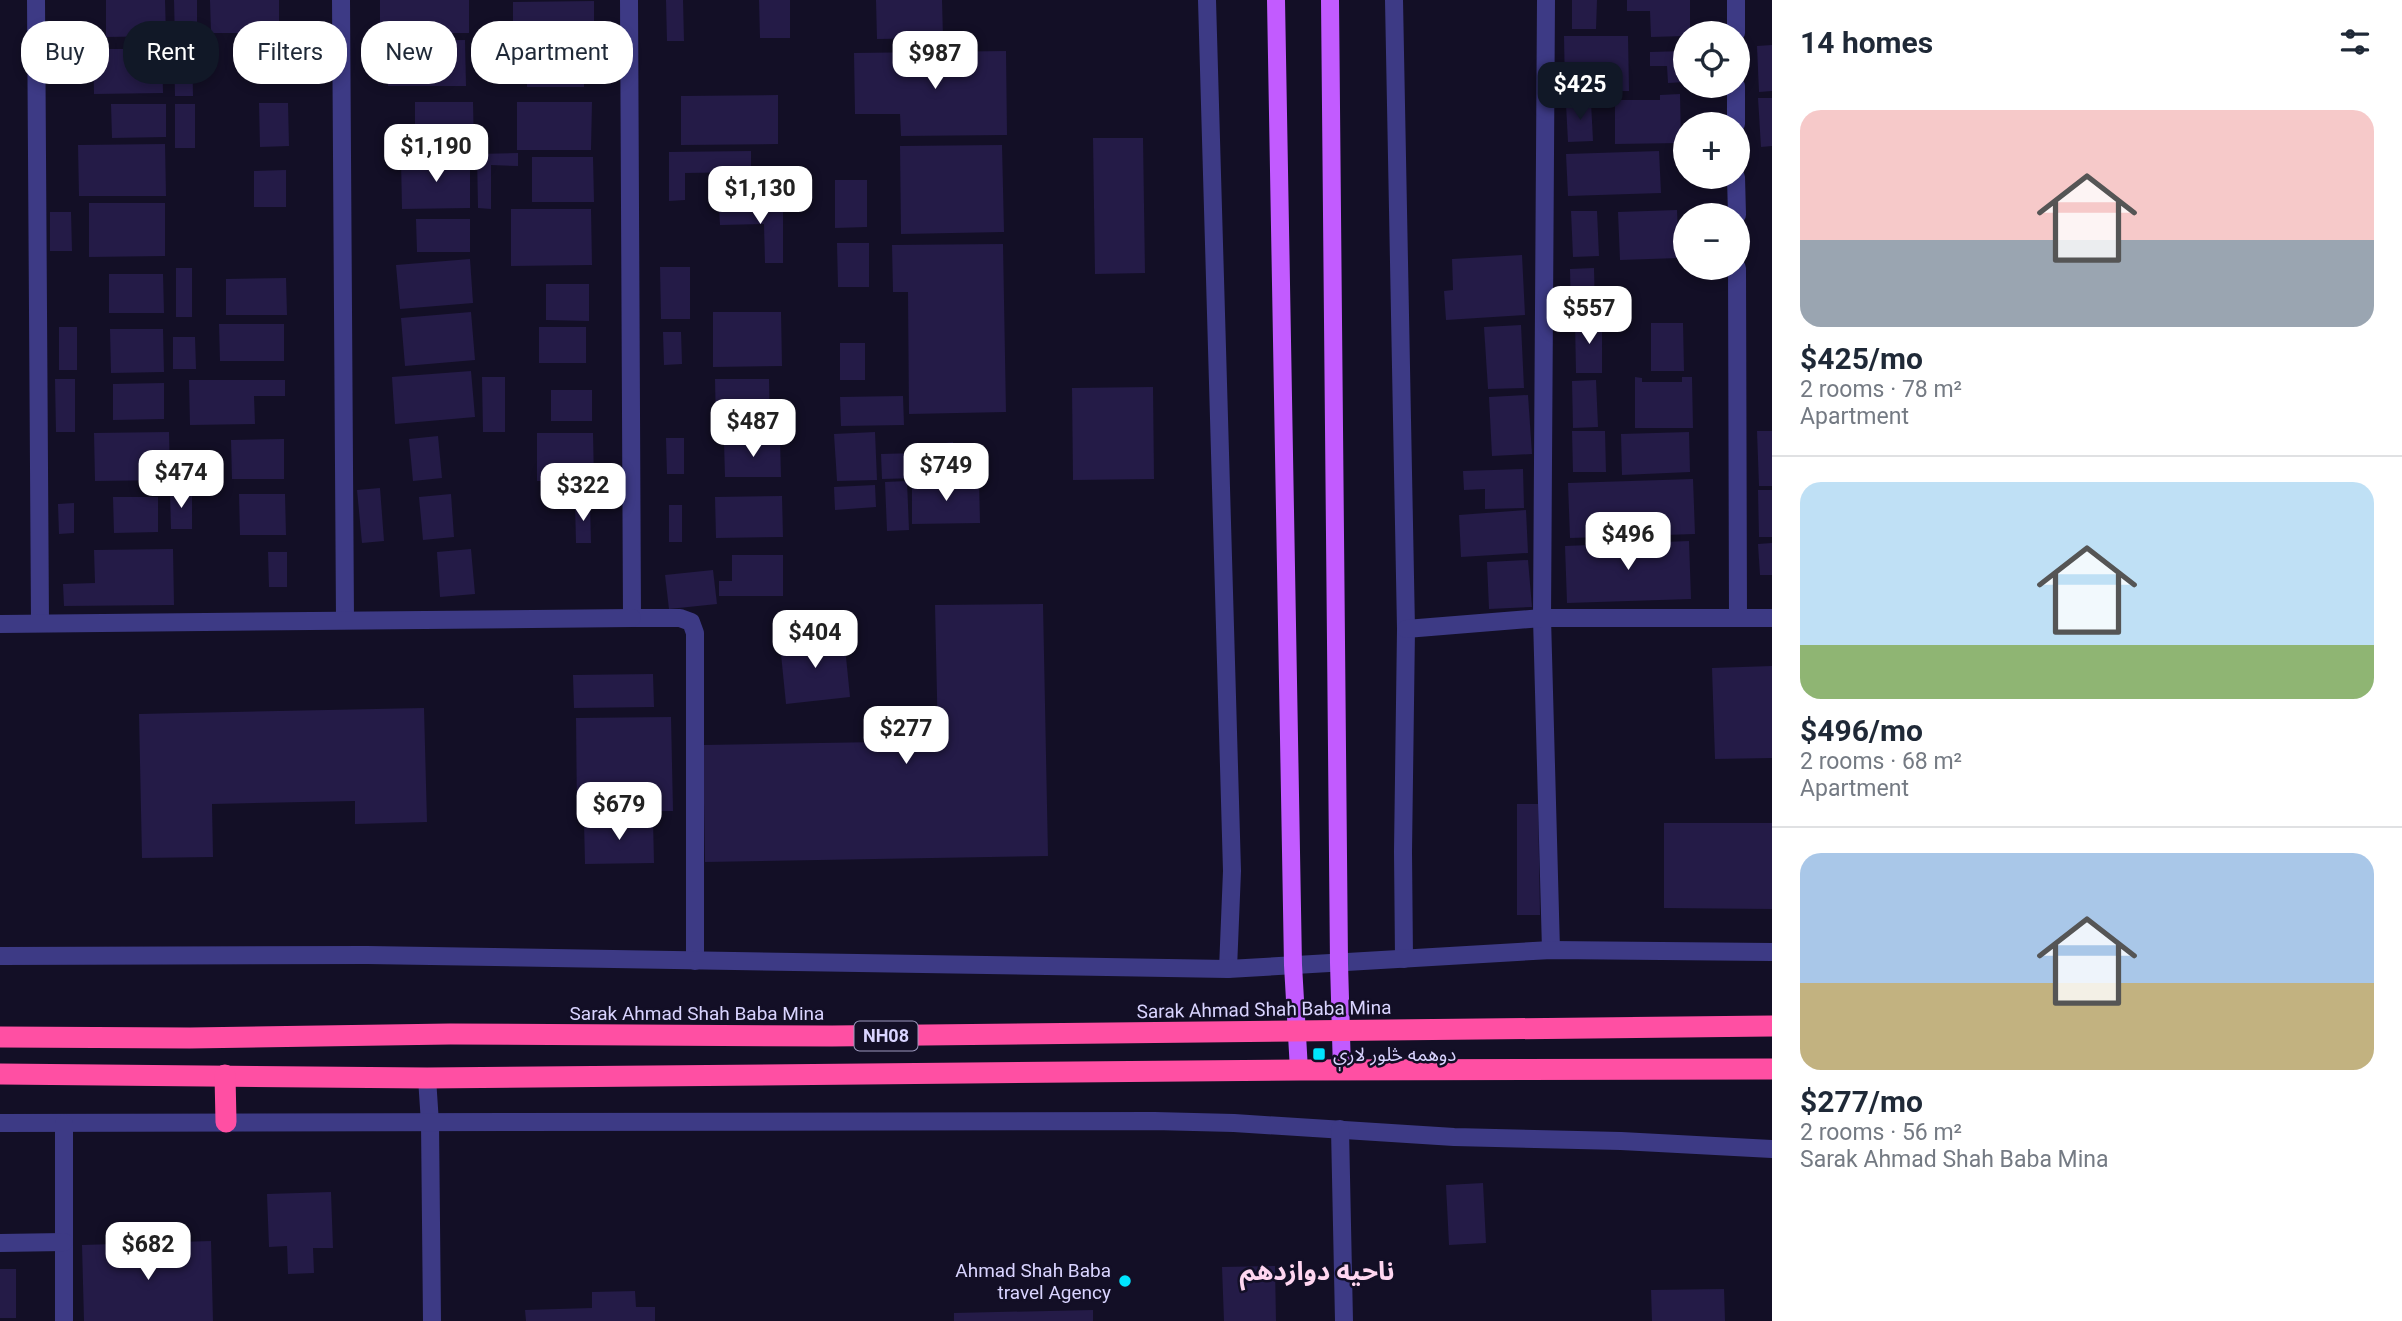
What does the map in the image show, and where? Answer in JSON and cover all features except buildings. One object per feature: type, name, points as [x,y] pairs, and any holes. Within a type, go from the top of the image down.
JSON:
[{"type":"highway","name":"Sarak Ahmad Shah Baba Mina","points":[[0,1037],[190,1038],[450,1034],[846,1036],[1772,1026]]},
{"type":"highway","name":"NH08","points":[[0,1073],[427,1078],[1299,1070],[1772,1069]]},
{"type":"highway","points":[[225,1075],[226,1122]]},
{"type":"main road","points":[[1276,0],[1293,965],[1299,1070]]},
{"type":"main road","points":[[1330,0],[1342,1071]]},
{"type":"street","points":[[37,0],[40,623]]},
{"type":"street","points":[[341,0],[345,620]]},
{"type":"street","points":[[629,0],[632,618]]},
{"type":"street","points":[[1207,0],[1232,871],[1227,969]]},
{"type":"street","points":[[1394,0],[1406,629],[1404,959]]},
{"type":"street","points":[[1546,0],[1542,618],[1551,950]]},
{"type":"street","points":[[1736,0],[1736,21]]},
{"type":"street","points":[[1737,280],[1738,618]]},
{"type":"street","points":[[0,624],[632,618],[680,618],[691,622],[695,633],[695,961]]},
{"type":"street","points":[[1406,629],[1542,618],[1772,618]]},
{"type":"street","points":[[0,957],[367,955],[1227,969],[1551,950],[1772,952]]},
{"type":"street","points":[[427,1078],[432,1321]]},
{"type":"street","points":[[0,1123],[1154,1121],[1454,1137],[1621,1141],[1772,1149]]},
{"type":"street","points":[[64,1123],[64,1321]]},
{"type":"street","points":[[1340,1129],[1344,1321]]},
{"type":"street","points":[[0,1242],[64,1242]]},
{"type":"place","name":"دوهمه څلور لارې","points":[[1319,1054]]},
{"type":"place","name":"Ahmad Shah Baba travel Agency","points":[[1125,1281]]},
{"type":"district","name":"ناحیه دوازدهم","points":[[1317,1271]]}]
